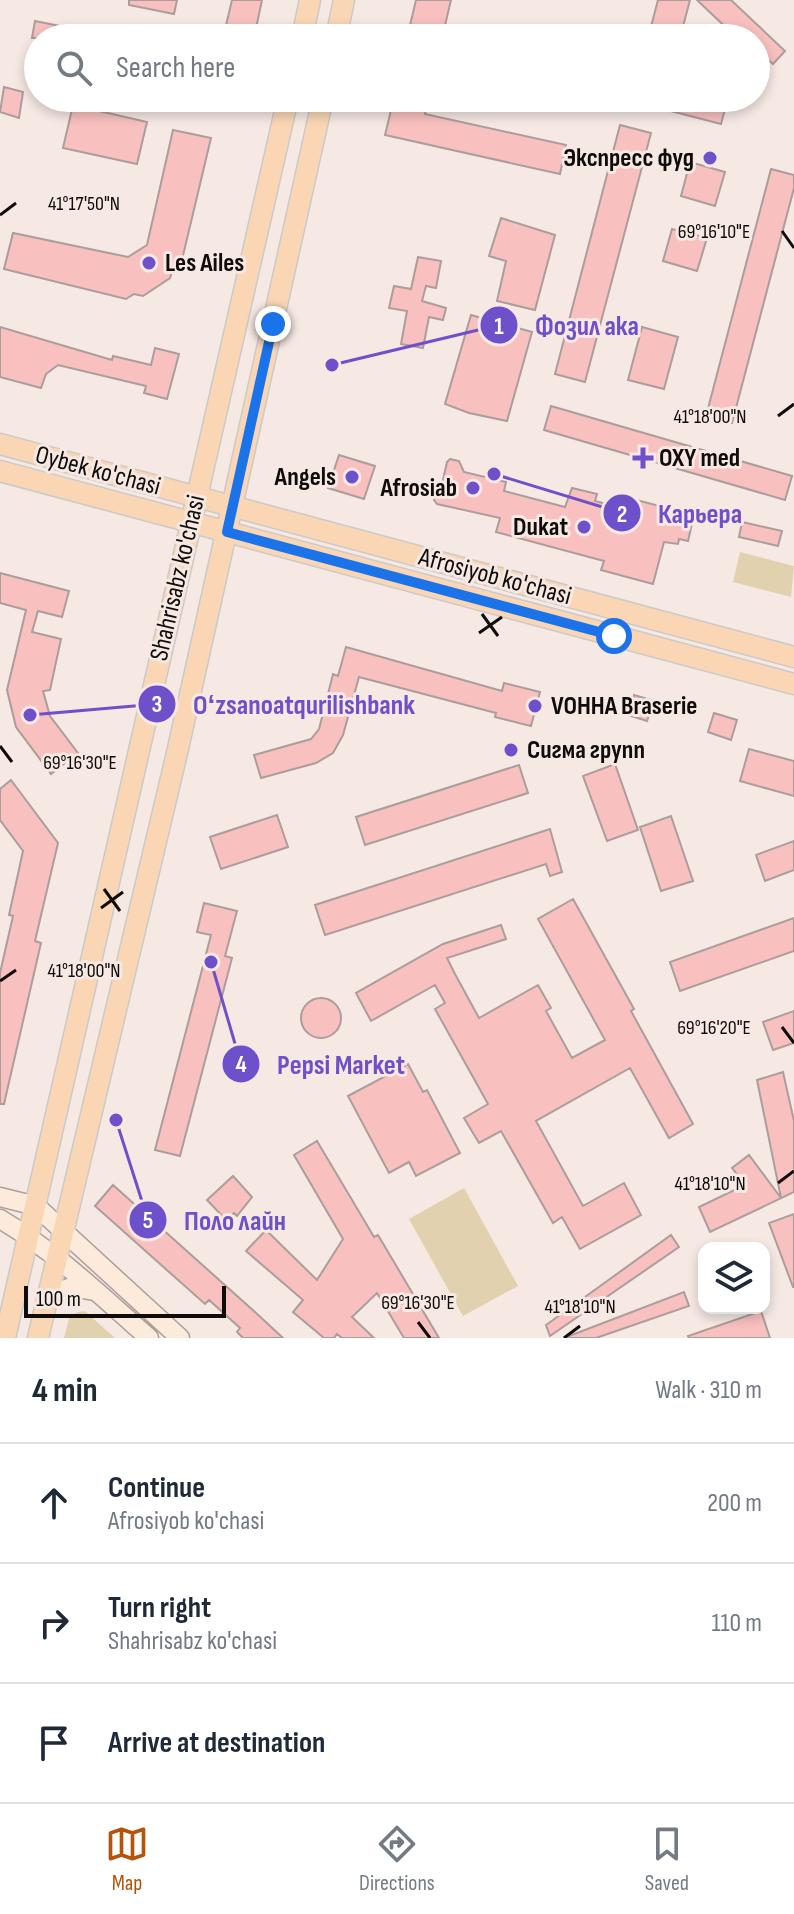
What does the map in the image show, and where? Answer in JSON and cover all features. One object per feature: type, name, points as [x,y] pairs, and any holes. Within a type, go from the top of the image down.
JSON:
[{"type":"main road","points":[[305,24],[310,0]]},
{"type":"main road","points":[[339,24],[344,0]]},
{"type":"main road","name":"Shahrisabz ko'chasi","points":[[5,1338],[285,112]]},
{"type":"main road","name":"Shahrisabz ko'chasi","points":[[38,1338],[233,507],[320,112]]},
{"type":"main road","name":"Oybek ko'chasi","points":[[0,444],[197,497]]},
{"type":"main road","name":"Oybek ko'chasi","points":[[0,471],[191,522]]},
{"type":"main road","name":"Afrosiyob ko'chasi","points":[[197,497],[794,657]]},
{"type":"main road","name":"Afrosiyob ko'chasi","points":[[191,522],[794,684]]},
{"type":"main road","points":[[0,1197],[36,1206],[180,1338]]},
{"type":"main road","points":[[0,1219],[56,1257],[149,1338]]},
{"type":"main road","points":[[47,1297],[71,1287],[98,1293]]},
{"type":"shaded area","points":[[740,552],[794,566],[791,597],[733,582]]},
{"type":"shaded area","points":[[464,1188],[518,1286],[463,1316],[409,1219]]},
{"type":"shaded area","points":[[83,1311],[115,1338],[64,1338],[70,1315]]},
{"type":"building","points":[[129,0],[177,0],[174,14],[129,5]]},
{"type":"building","points":[[232,0],[262,0],[257,24],[226,24]]},
{"type":"building","points":[[416,0],[451,0],[445,24],[410,24]]},
{"type":"building","points":[[658,0],[690,0],[684,24],[652,24]]},
{"type":"building","points":[[697,0],[731,0],[756,24],[722,24]]},
{"type":"building","points":[[770,37],[785,51],[773,64],[770,61]]},
{"type":"building","points":[[4,87],[23,92],[19,118],[0,112]]},
{"type":"building","points":[[71,112],[103,112],[147,122],[137,164],[63,148]]},
{"type":"building","points":[[391,112],[426,112],[566,145],[560,174],[385,135]]},
{"type":"building","points":[[675,112],[724,112],[721,124]]},
{"type":"building","points":[[620,125],[651,133],[585,382],[555,374]]},
{"type":"building","points":[[173,130],[211,138],[181,264],[173,269],[170,278],[143,296],[134,294],[126,299],[4,269],[13,233],[128,257],[147,245]]},
{"type":"building","points":[[690,162],[725,172],[715,206],[681,196]]},
{"type":"building","points":[[771,169],[794,175],[794,188],[732,423],[706,416]]},
{"type":"building","points":[[501,218],[555,235],[535,310],[497,301],[506,261],[489,256]]},
{"type":"building","points":[[672,229],[707,238],[697,271],[663,261]]},
{"type":"building","points":[[418,257],[441,261],[436,288],[426,286],[422,301],[446,308],[443,320],[429,317],[423,348],[401,344],[407,311],[389,308],[394,286],[411,289]]},
{"type":"building","points":[[471,315],[532,332],[507,421],[445,404]]},
{"type":"building","points":[[0,327],[112,360],[113,356],[151,365],[155,348],[179,354],[167,399],[144,393],[146,386],[58,365],[46,374],[41,388],[0,377]]},
{"type":"building","points":[[642,327],[678,337],[664,389],[628,380]]},
{"type":"building","points":[[551,406],[792,476],[785,500],[544,430]]},
{"type":"building","name":"Angels","points":[[339,455],[375,466],[364,499],[328,488]]},
{"type":"building","points":[[450,459],[459,461],[464,472],[506,482],[504,491],[565,507],[572,488],[597,494],[595,501],[618,507],[621,496],[694,515],[688,541],[679,539],[678,544],[664,542],[653,584],[601,570],[604,561],[496,532],[500,518],[437,504],[434,500],[436,488],[441,489]]},
{"type":"building","points":[[742,522],[782,531],[778,546],[739,537]]},
{"type":"building","points":[[0,573],[69,591],[62,617],[38,611],[32,632],[61,639],[50,690],[43,691],[50,716],[78,753],[51,774],[16,727],[7,690],[26,610],[0,603]]},
{"type":"building","points":[[346,647],[502,691],[504,683],[540,692],[531,726],[495,717],[496,713],[359,677],[343,735],[333,753],[316,763],[261,778],[254,755],[311,739],[319,729],[333,674],[338,676]]},
{"type":"building","points":[[634,695],[654,701],[647,721],[628,715]]},
{"type":"building","points":[[714,713],[737,720],[731,740],[708,732]]},
{"type":"building","points":[[749,749],[794,761],[794,796],[740,781]]},
{"type":"building","points":[[615,764],[638,830],[607,841],[583,776]]},
{"type":"building","points":[[519,765],[528,793],[365,845],[356,817]]},
{"type":"building","points":[[11,780],[58,843],[35,941],[41,943],[4,1104],[0,1104],[0,973],[23,851],[0,820],[0,789]]},
{"type":"building","points":[[277,815],[288,847],[221,869],[210,837]]},
{"type":"building","points":[[671,816],[693,881],[661,891],[640,827]]},
{"type":"building","points":[[550,829],[562,872],[550,876],[546,864],[325,935],[315,905]]},
{"type":"building","points":[[794,841],[794,870],[765,881],[756,855]]},
{"type":"building","points":[[573,899],[693,1124],[669,1138],[630,1068],[536,1121],[583,1206],[624,1183],[641,1215],[580,1249],[562,1217],[553,1223],[501,1131],[479,1143],[464,1118],[488,1104],[435,1009],[445,1003],[435,985],[371,1021],[356,993],[443,944],[501,925],[506,939],[447,958],[455,974],[479,1018],[538,985],[551,1008],[546,1011],[572,1058],[605,1040],[538,919]]},
{"type":"building","points":[[204,903],[237,911],[225,956],[232,958],[180,1156],[155,1150],[211,935],[197,932]]},
{"type":"building","points":[[794,918],[794,951],[680,991],[670,962]]},
{"type":"building","points":[[321,998],[335,1004],[341,1018],[335,1032],[321,1038],[307,1032],[301,1018],[307,1004]]},
{"type":"building","points":[[794,1011],[794,1043],[773,1050],[763,1022]]},
{"type":"building","points":[[408,1064],[423,1092],[427,1090],[460,1153],[416,1176],[409,1162],[389,1173],[348,1096]]},
{"type":"building","points":[[783,1072],[794,1121],[794,1192],[710,1232],[699,1207],[745,1185],[732,1168],[749,1155],[781,1198],[757,1080]]},
{"type":"building","points":[[317,1141],[439,1338],[404,1338],[377,1293],[352,1317],[374,1338],[342,1338],[337,1334],[334,1338],[324,1338],[293,1312],[303,1300],[246,1251],[266,1230],[317,1280],[343,1239],[294,1155]]},
{"type":"building","points":[[233,1176],[252,1197],[237,1216],[234,1213],[227,1221],[207,1200]]},
{"type":"building","points":[[113,1185],[283,1338],[243,1338],[237,1332],[240,1328],[209,1300],[205,1304],[95,1206]]},
{"type":"building","points":[[794,1214],[794,1287],[793,1287],[769,1223]]},
{"type":"building","points":[[671,1235],[679,1247],[550,1336],[546,1325]]},
{"type":"building","points":[[684,1292],[689,1306],[596,1338],[564,1338]]},
{"type":"building","points":[[752,1314],[762,1314],[770,1338],[689,1338]]},
{"type":"place","name":"Экспресс фуд","points":[[710,158]]},
{"type":"place","name":"Les Ailes","points":[[149,263]]},
{"type":"place","name":"Фозил ака","points":[[332,365]]},
{"type":"place","name":"OXY med","points":[[643,458]]},
{"type":"place","name":"Карьера","points":[[494,474]]},
{"type":"place","name":"Angels","points":[[352,477]]},
{"type":"place","name":"Afrosiab","points":[[473,488]]},
{"type":"place","name":"Dukat","points":[[584,527]]},
{"type":"place","name":"VOHHA Braserie","points":[[535,706]]},
{"type":"place","name":"Oʻzsanoatqurilishbank","points":[[30,715]]},
{"type":"place","name":"Сигма групп","points":[[511,750]]},
{"type":"place","name":"Pepsi Market","points":[[211,962]]},
{"type":"place","name":"Поло лайн","points":[[116,1120]]},
{"type":"route","points":[[273,324],[227,532],[614,636]]}]
